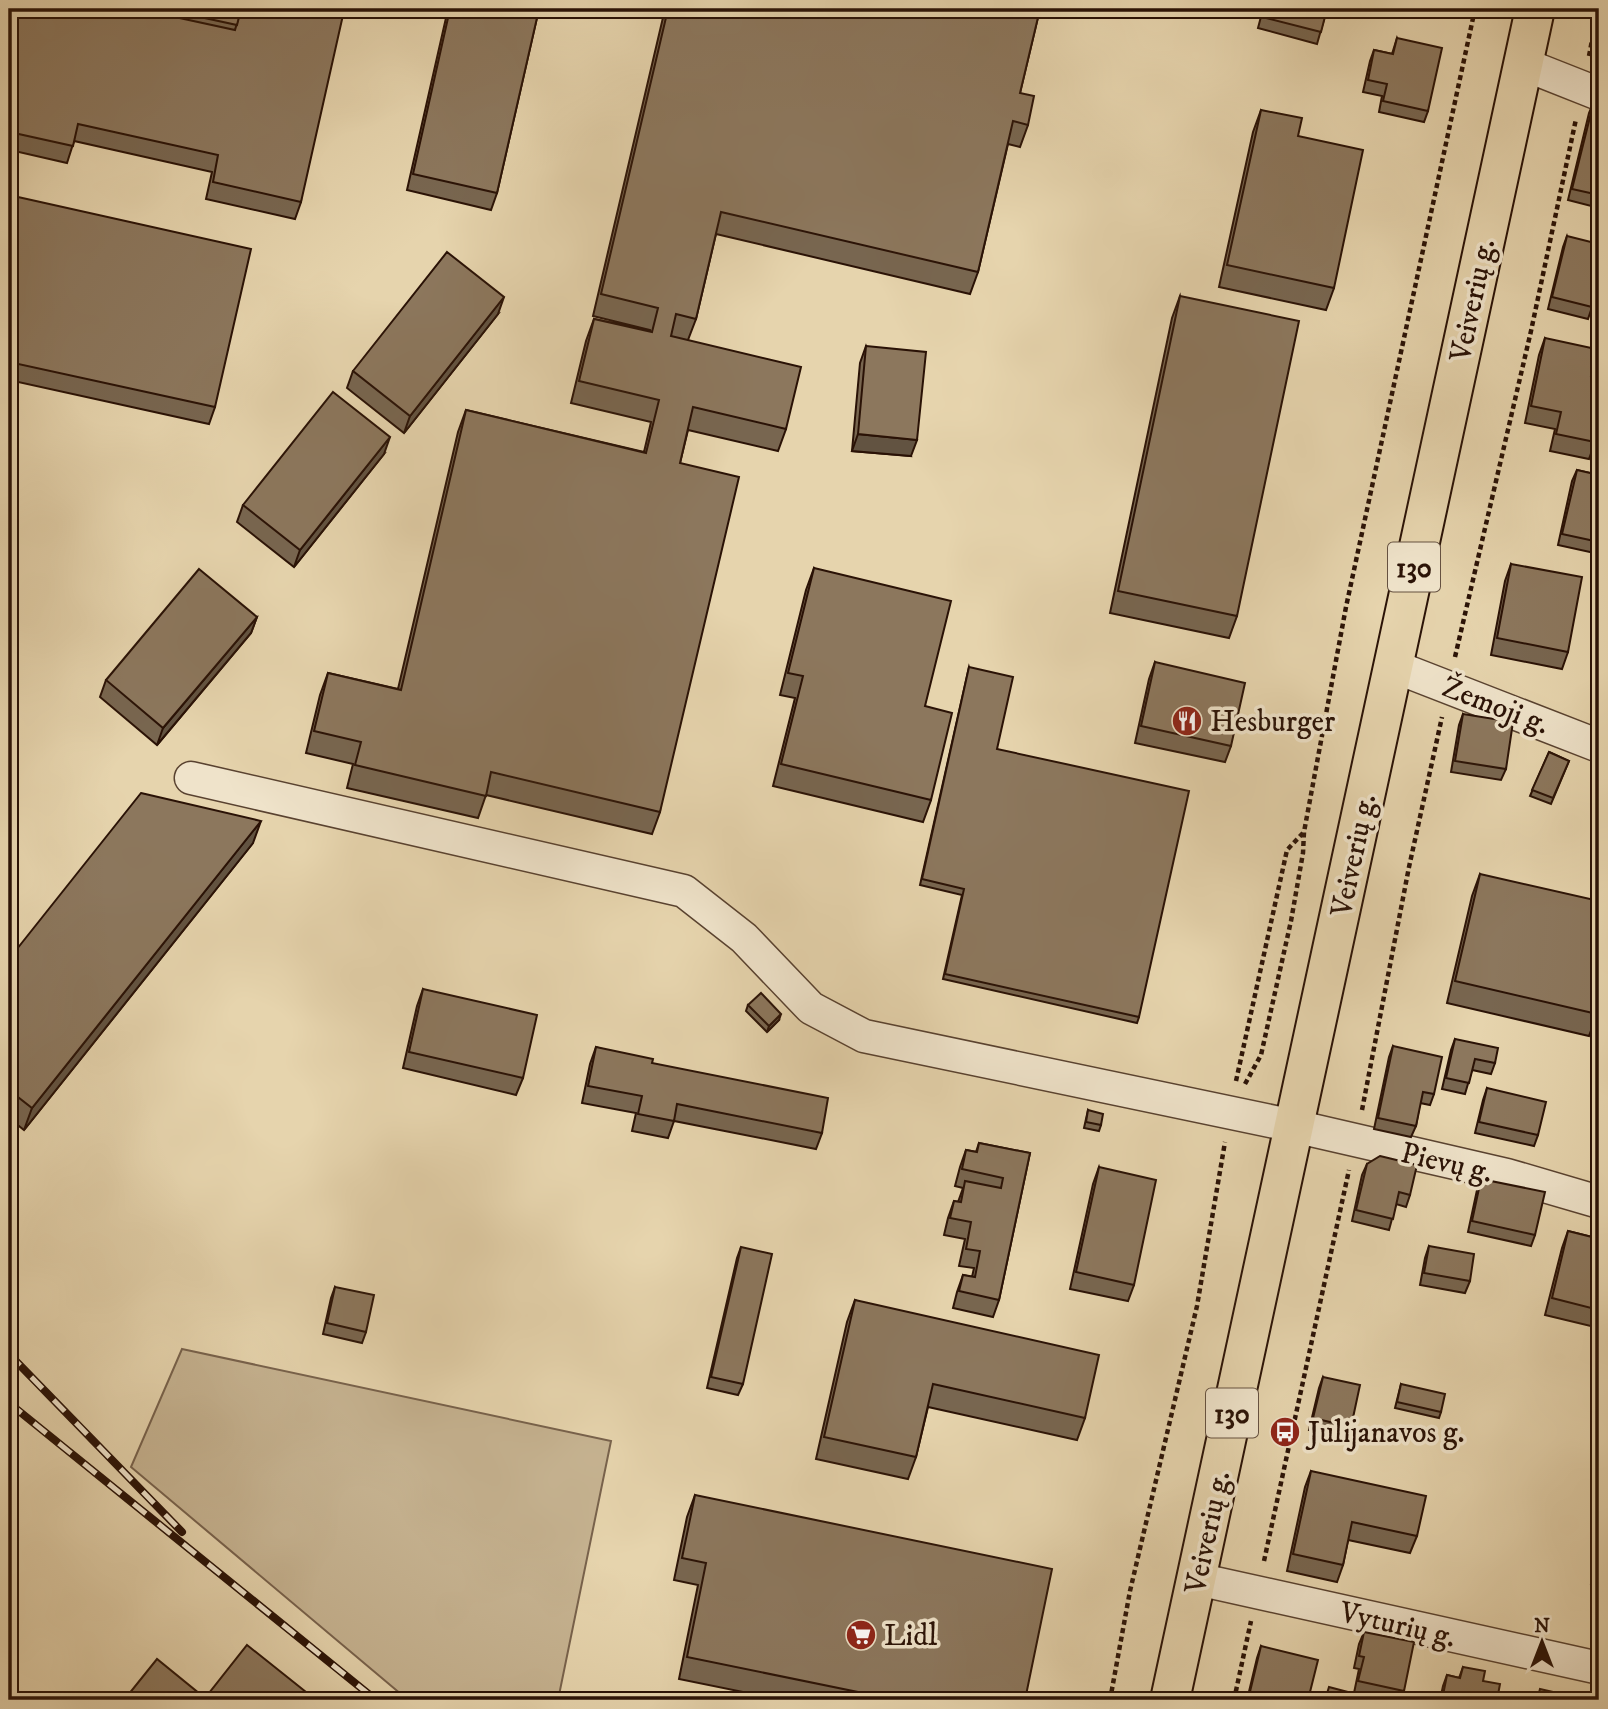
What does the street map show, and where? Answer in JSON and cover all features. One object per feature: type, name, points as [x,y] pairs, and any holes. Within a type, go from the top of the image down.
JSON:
[{"type":"main road","name":"Veiverių g.","points":[[1170,1700],[1535,9]]},
{"type":"street","points":[[1523,64],[1591,91]]},
{"type":"street","name":"Žemoji g.","points":[[1393,666],[1599,746]]},
{"type":"street","name":"Pievų g.","points":[[191,778],[684,891],[744,938],[811,1008],[864,1037],[1294,1126],[1507,1175],[1599,1202]]},
{"type":"street","name":"Vyturių g.","points":[[1197,1579],[1599,1668]]},
{"type":"path","points":[[1231,1113],[1261,1055],[1303,853],[1304,832],[1346,607],[1475,9]]},
{"type":"path","points":[[1234,1700],[1355,1141],[1448,686],[1531,331],[1591,91],[1598,9]]},
{"type":"path","points":[[1110,1700],[1130,1591],[1197,1306],[1265,939],[1287,850],[1304,832]]},
{"type":"shaded area","points":[[182,1349],[611,1441],[558,1700],[408,1700],[131,1467]]},
{"type":"building","points":[[9,9],[138,9],[235,30],[241,9],[313,9],[343,15],[301,202],[213,182],[218,155],[78,124],[73,146],[14,133],[9,157]]},
{"type":"building","points":[[163,9],[241,9],[237,25]]},
{"type":"building","points":[[450,9],[539,9],[497,193],[413,174]]},
{"type":"building","points":[[668,9],[1040,9],[1020,93],[1034,96],[1028,125],[1013,121],[978,272],[721,212],[696,319],[676,314],[671,336],[801,367],[786,429],[693,407],[680,463],[739,477],[660,812],[491,772],[486,796],[355,765],[361,742],[314,731],[328,673],[401,690],[466,410],[646,453],[659,400],[579,381],[594,319],[652,332],[658,308],[601,294]]},
{"type":"building","points":[[1264,9],[1327,9],[1321,32],[1262,17]]},
{"type":"building","points":[[1397,38],[1442,48],[1428,111],[1383,101],[1387,84],[1368,80],[1374,50],[1393,54]]},
{"type":"building","points":[[1594,101],[1599,103],[1599,195],[1572,189]]},
{"type":"building","points":[[1261,110],[1302,118],[1298,136],[1363,150],[1334,288],[1227,265]]},
{"type":"building","points":[[9,195],[251,249],[215,407],[9,362]]},
{"type":"building","points":[[1567,236],[1599,244],[1599,278],[1592,307],[1552,297]]},
{"type":"building","points":[[447,252],[504,297],[410,416],[353,371]]},
{"type":"building","points":[[1180,296],[1299,321],[1237,616],[1118,591]]},
{"type":"building","points":[[1545,338],[1596,349],[1591,376],[1599,378],[1599,423],[1595,442],[1556,434],[1561,412],[1531,406]]},
{"type":"building","points":[[866,346],[926,352],[917,440],[858,434]]},
{"type":"building","points":[[333,392],[390,437],[300,550],[243,505]]},
{"type":"building","points":[[1577,470],[1599,475],[1599,542],[1562,534]]},
{"type":"building","points":[[1511,564],[1582,577],[1568,652],[1497,638]]},
{"type":"building","points":[[814,568],[951,601],[925,706],[952,713],[931,800],[781,764],[803,676],[788,673]]},
{"type":"building","points":[[199,569],[257,617],[163,728],[106,680]]},
{"type":"building","name":"Hesburger","points":[[1155,662],[1245,683],[1231,746],[1141,726]]},
{"type":"building","points":[[969,667],[1013,677],[997,749],[1189,791],[1139,1017],[945,974],[964,889],[922,879]]},
{"type":"building","points":[[1463,714],[1513,722],[1506,769],[1455,761]]},
{"type":"building","points":[[1549,752],[1569,761],[1553,798],[1532,790]]},
{"type":"building","points":[[141,793],[261,821],[32,1108],[9,1090],[9,959]]},
{"type":"building","points":[[1480,874],[1599,901],[1597,1014],[1455,981]]},
{"type":"building","points":[[423,989],[537,1015],[523,1078],[409,1052]]},
{"type":"building","points":[[761,993],[781,1014],[769,1026],[748,1005]]},
{"type":"building","points":[[1455,1039],[1498,1048],[1495,1063],[1475,1059],[1469,1083],[1446,1078]]},
{"type":"building","points":[[1393,1046],[1442,1057],[1434,1094],[1423,1092],[1416,1126],[1378,1118]]},
{"type":"building","points":[[596,1047],[653,1059],[652,1063],[828,1098],[822,1133],[677,1104],[674,1121],[638,1114],[642,1096],[588,1086]]},
{"type":"building","points":[[1487,1088],[1546,1102],[1538,1135],[1479,1122]]},
{"type":"building","points":[[1088,1110],[1103,1114],[1101,1125],[1086,1122]]},
{"type":"building","points":[[979,1143],[1030,1153],[999,1300],[959,1291],[963,1275],[975,1277],[980,1251],[966,1249],[971,1222],[950,1218],[954,1201],[961,1202],[965,1181],[1001,1188],[1003,1178],[962,1169],[966,1150],[977,1152]]},
{"type":"building","points":[[1380,1156],[1417,1165],[1410,1195],[1399,1192],[1393,1219],[1356,1210],[1367,1164]]},
{"type":"building","points":[[1099,1167],[1156,1180],[1134,1285],[1076,1272]]},
{"type":"building","points":[[1481,1179],[1545,1192],[1535,1235],[1472,1221]]},
{"type":"building","points":[[1568,1231],[1596,1238],[1599,1232],[1599,1310],[1552,1298]]},
{"type":"building","points":[[1429,1246],[1474,1254],[1470,1281],[1424,1273]]},
{"type":"building","points":[[741,1247],[772,1254],[743,1384],[711,1377]]},
{"type":"building","points":[[335,1287],[374,1295],[366,1332],[327,1323]]},
{"type":"building","points":[[855,1300],[1099,1355],[1085,1418],[933,1384],[916,1457],[824,1437]]},
{"type":"building","points":[[1323,1377],[1360,1385],[1351,1427],[1313,1418]]},
{"type":"building","points":[[1401,1384],[1445,1394],[1441,1412],[1397,1402]]},
{"type":"building","points":[[1311,1471],[1426,1496],[1417,1536],[1352,1522],[1343,1565],[1293,1554]]},
{"type":"building","name":"Lidl","points":[[695,1495],[1052,1569],[1025,1700],[897,1700],[687,1657],[706,1563],[682,1558]]},
{"type":"building","points":[[1599,1553],[1599,1573],[1595,1573]]},
{"type":"building","points":[[1364,1632],[1414,1642],[1404,1691],[1358,1681],[1364,1657],[1359,1656]]},
{"type":"building","points":[[247,1645],[316,1700],[124,1700],[157,1659],[205,1698]]},
{"type":"building","points":[[1261,1646],[1318,1660],[1308,1700],[1248,1700]]},
{"type":"building","points":[[1463,1667],[1485,1671],[1483,1681],[1500,1684],[1497,1700],[1442,1700],[1447,1675],[1460,1678]]},
{"type":"building","points":[[1329,1687],[1363,1696],[1362,1700],[1325,1700]]},
{"type":"building","points":[[1540,1689],[1588,1700],[1537,1700]]},
{"type":"railway","points":[[9,1354],[182,1532]]},
{"type":"railway","points":[[9,1403],[376,1700]]},
{"type":"place","name":"Hesburger","points":[[1187,721]]},
{"type":"place","name":"Julijanavos g.","points":[[1285,1432]]},
{"type":"place","name":"Lidl","points":[[861,1635]]}]
